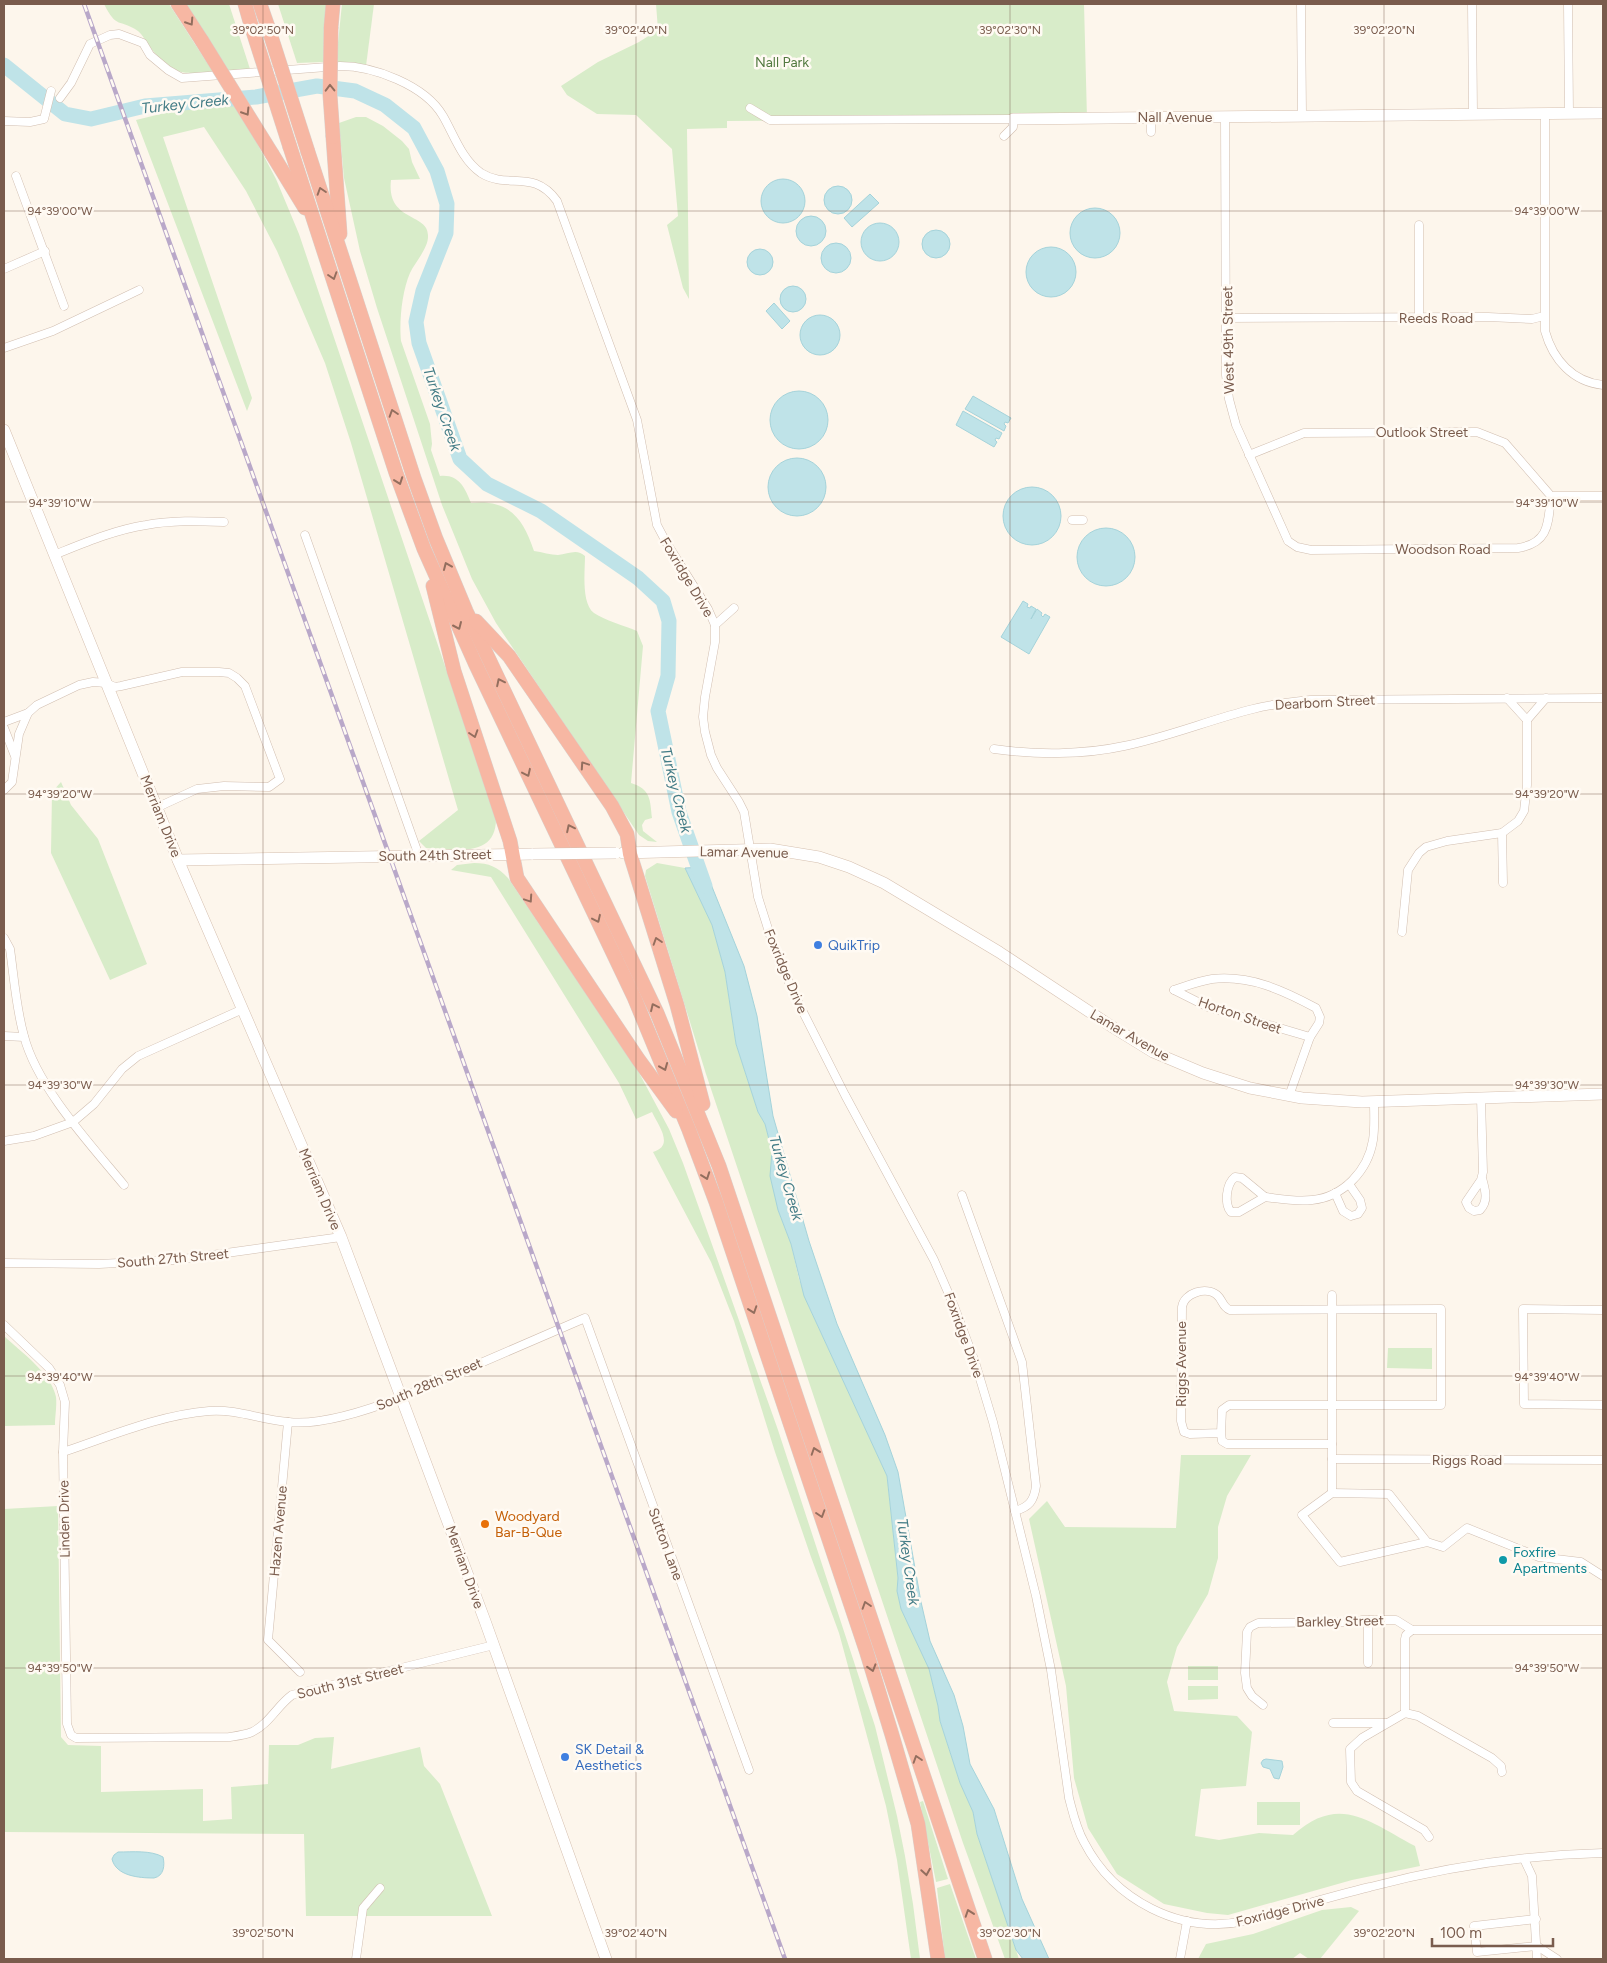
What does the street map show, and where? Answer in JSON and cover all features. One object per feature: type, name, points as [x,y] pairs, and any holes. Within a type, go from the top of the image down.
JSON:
[{"type":"highway","points":[[178,4],[318,230]]},
{"type":"highway","points":[[245,4],[396,473],[424,549],[471,654],[634,997],[690,1130],[771,1364],[866,1650],[892,1735],[918,1824],[938,1959]]},
{"type":"highway","points":[[260,4],[414,478],[436,539],[466,610],[657,1013],[718,1166],[985,1959]]},
{"type":"highway","points":[[333,4],[330,87],[341,254]]},
{"type":"highway","points":[[424,549],[454,671],[507,832],[517,878],[638,1058],[690,1130]]},
{"type":"highway","points":[[466,610],[509,656],[612,806],[627,834],[623,853],[677,1004],[718,1166]]},
{"type":"street","points":[[1301,4],[1302,116]]},
{"type":"street","points":[[1472,4],[1473,114]]},
{"type":"street","points":[[1568,4],[1569,114]]},
{"type":"street","name":"Foxridge Drive","points":[[60,98],[71,83],[90,44],[110,35],[119,34],[143,43],[156,60],[182,78],[351,66],[365,69],[397,79],[416,90],[440,110],[466,157],[476,169],[496,180],[531,182],[551,194],[559,206],[637,420],[653,512],[658,528],[708,609],[715,625],[715,642],[704,710],[705,732],[711,756],[744,812],[763,915],[779,961],[800,1006],[871,1146],[934,1260],[954,1306],[986,1400],[1016,1511],[1038,1604],[1051,1670],[1069,1798],[1080,1835],[1096,1861],[1117,1886],[1153,1910],[1169,1916],[1208,1924],[1238,1923],[1417,1876],[1478,1864],[1603,1852]]},
{"type":"street","points":[[4,121],[30,122],[44,119],[51,91]]},
{"type":"street","name":"Nall Avenue","points":[[750,108],[770,120],[1603,113]]},
{"type":"street","points":[[1546,114],[1545,331],[1547,340],[1560,363],[1583,380],[1603,385]]},
{"type":"street","points":[[1151,117],[1151,132]]},
{"type":"street","name":"West 49th Street","points":[[1225,117],[1226,375],[1229,399],[1236,425],[1283,533],[1297,547]]},
{"type":"street","points":[[1004,136],[1013,128],[1013,119]]},
{"type":"street","points":[[16,176],[64,306]]},
{"type":"street","points":[[1419,225],[1420,318]]},
{"type":"street","points":[[4,269],[45,251]]},
{"type":"street","points":[[4,348],[53,331],[139,290]]},
{"type":"street","name":"Reeds Road","points":[[1226,318],[1488,317],[1524,319],[1544,316]]},
{"type":"street","name":"Merriam Drive","points":[[4,430],[178,860],[341,1237],[494,1645],[606,1959]]},
{"type":"street","name":"Outlook Street","points":[[1249,455],[1304,433],[1477,432],[1505,443],[1551,496]]},
{"type":"street","points":[[1551,496],[1603,496]]},
{"type":"street","name":"Woodson Road","points":[[1297,547],[1321,550],[1518,548],[1530,546],[1540,539],[1546,531],[1551,496]]},
{"type":"street","points":[[1072,520],[1083,520]]},
{"type":"street","points":[[54,555],[105,535],[147,524],[188,521],[224,522]]},
{"type":"street","points":[[305,535],[419,856]]},
{"type":"street","points":[[715,625],[734,608]]},
{"type":"street","points":[[4,722],[28,713],[37,705],[79,685],[94,682],[106,683],[115,687],[182,672],[229,673],[245,686],[280,779],[269,787],[224,786],[197,789],[158,807]]},
{"type":"street","points":[[1507,698],[1527,720]]},
{"type":"street","points":[[1402,932],[1408,870],[1419,853],[1426,847],[1447,841],[1502,833],[1518,821],[1524,811],[1527,785],[1527,720],[1546,698]]},
{"type":"street","name":"Dearborn Street","points":[[994,748],[1011,751],[1049,752],[1090,751],[1124,746],[1278,703],[1310,700],[1603,698]]},
{"type":"street","points":[[4,790],[12,782],[19,734],[28,713]]},
{"type":"street","points":[[4,728],[15,757]]},
{"type":"street","points":[[1502,833],[1503,883]]},
{"type":"street","name":"Lamar Avenue","points":[[692,851],[770,849],[801,853],[826,859],[863,872],[999,952],[1153,1052],[1231,1083],[1289,1096],[1374,1102],[1603,1094]]},
{"type":"street","name":"South 24th Street","points":[[178,860],[692,851]]},
{"type":"street","points":[[4,938],[10,948],[24,1037],[33,1060],[50,1092],[124,1185]]},
{"type":"street","name":"Horton Street","points":[[1289,1096],[1310,1037],[1319,1023],[1319,1011],[1316,1008],[1283,990],[1248,980],[1224,979],[1204,981],[1174,990],[1208,1007],[1310,1037]]},
{"type":"street","points":[[4,1141],[34,1136],[73,1122],[94,1104],[122,1070],[138,1056],[243,1010]]},
{"type":"street","points":[[4,1036],[24,1037]]},
{"type":"street","points":[[1482,1098],[1484,1166],[1482,1178]]},
{"type":"street","points":[[1266,1198],[1242,1178],[1235,1177],[1229,1186],[1227,1206],[1231,1212],[1238,1213],[1266,1198],[1310,1200],[1335,1193],[1349,1184],[1362,1168],[1370,1151],[1374,1133],[1374,1102]]},
{"type":"street","points":[[1335,1193],[1344,1212],[1351,1216],[1358,1214],[1362,1204],[1349,1184]]},
{"type":"street","points":[[962,1194],[1022,1362],[1036,1486],[1030,1504],[1016,1511]]},
{"type":"street","name":"South 27th Street","points":[[4,1263],[99,1264],[176,1260],[341,1237]]},
{"type":"street","name":"Riggs Avenue","points":[[1332,1310],[1230,1310],[1223,1305],[1218,1296],[1207,1292],[1193,1293],[1184,1299],[1182,1307],[1182,1427],[1184,1432],[1188,1434],[1221,1434],[1222,1441],[1227,1444],[1332,1444]]},
{"type":"street","points":[[1332,1295],[1332,1493]]},
{"type":"street","points":[[1221,1434],[1222,1410],[1229,1405],[1441,1405],[1441,1309],[1332,1310]]},
{"type":"street","points":[[1603,1310],[1523,1309],[1524,1404],[1603,1405]]},
{"type":"street","name":"South 28th Street","points":[[63,1452],[174,1415],[210,1411],[240,1412],[288,1422],[315,1422],[373,1408],[402,1398],[558,1328],[585,1318]]},
{"type":"street","name":"Sutton Lane","points":[[585,1318],[749,1770]]},
{"type":"street","name":"Linden Drive","points":[[4,1325],[49,1368],[60,1385],[65,1402],[63,1452],[67,1724],[71,1735]]},
{"type":"street","name":"Hazen Avenue","points":[[288,1422],[268,1640],[300,1672]]},
{"type":"street","name":"Riggs Road","points":[[1332,1458],[1603,1460]]},
{"type":"street","points":[[1427,1542],[1389,1494],[1332,1493],[1302,1515],[1340,1562],[1427,1542],[1443,1547],[1466,1528],[1539,1557],[1581,1562],[1603,1576]]},
{"type":"street","points":[[1368,1620],[1368,1664]]},
{"type":"street","name":"Barkley Street","points":[[1263,1705],[1250,1695],[1246,1682],[1246,1635],[1250,1627],[1260,1622],[1396,1620],[1412,1630],[1603,1630]]},
{"type":"street","points":[[1404,1713],[1405,1641],[1406,1635],[1412,1630]]},
{"type":"street","name":"South 31st Street","points":[[71,1735],[76,1738],[229,1737],[251,1733],[264,1724],[282,1702],[292,1694],[494,1645]]},
{"type":"street","points":[[1429,1836],[1424,1830],[1357,1791],[1352,1785],[1350,1749],[1358,1741],[1404,1713],[1415,1715],[1492,1758],[1501,1766],[1502,1772]]},
{"type":"street","points":[[1333,1724],[1388,1723]]},
{"type":"street","points":[[1524,1859],[1532,1876],[1537,1959]]},
{"type":"street","points":[[356,1959],[363,1908],[380,1888]]},
{"type":"street","points":[[1536,1919],[1474,1926],[1477,1952],[1537,1946],[1557,1959]]},
{"type":"street","points":[[1180,1959],[1188,1921]]},
{"type":"green space","points":[[104,4],[169,4],[213,72],[184,73],[170,68],[157,56],[140,33],[132,27],[115,21]]},
{"type":"green space","points":[[184,4],[229,4],[250,69],[227,71]]},
{"type":"green space","points":[[278,4],[328,4],[324,62],[297,63]]},
{"type":"green space","points":[[342,4],[374,4],[366,66],[336,62]]},
{"type":"green space","name":"Nall Park","points":[[656,4],[1084,4],[1087,118],[727,121],[727,128],[687,129],[689,299],[683,288],[667,225],[678,216],[672,149],[636,115],[597,114],[567,95],[561,86],[598,62],[639,42],[658,30]]},
{"type":"green space","points":[[234,105],[250,130],[276,179],[299,234],[496,817],[490,840],[482,846],[461,850],[426,848],[419,841],[458,810],[351,443],[325,363],[277,251],[246,191],[204,127],[163,137],[252,398],[247,411],[136,120],[177,110]]},
{"type":"green space","points":[[356,117],[366,117],[383,126],[402,141],[409,149],[412,162],[420,179],[391,180],[391,194],[395,203],[401,210],[422,223],[428,235],[424,250],[407,280],[400,333],[401,341],[430,424],[431,450],[440,476],[452,477],[457,480],[464,487],[471,503],[495,504],[513,513],[525,529],[534,551],[552,555],[579,552],[585,556],[585,595],[590,608],[594,613],[603,618],[637,631],[643,646],[631,783],[642,788],[648,796],[652,818],[645,820],[642,825],[643,831],[657,842],[648,841],[639,835],[496,623],[472,579],[442,505],[360,251],[344,178],[339,123]]},
{"type":"green space","points":[[61,782],[71,805],[98,839],[147,964],[110,980],[51,853],[52,792]]},
{"type":"green space","points":[[474,863],[493,866],[508,878],[637,1069],[669,1129],[683,1163],[778,1430],[875,1726],[905,1856],[920,1959],[911,1959],[897,1860],[886,1806],[839,1633],[775,1452],[734,1321],[711,1262],[653,1152],[660,1149],[663,1145],[664,1140],[661,1129],[652,1112],[636,1119],[619,1083],[491,877],[451,870],[457,865]]},
{"type":"green space","points":[[657,863],[685,868],[712,925],[725,972],[736,1044],[758,1112],[765,1124],[772,1151],[778,1210],[791,1244],[799,1279],[809,1307],[887,1476],[898,1578],[897,1591],[901,1609],[929,1669],[940,1721],[960,1783],[973,1812],[977,1834],[1019,1959],[1005,1959],[963,1843],[706,1074],[645,876],[646,870]]},
{"type":"green space","points":[[4,1336],[42,1372],[53,1388],[56,1397],[55,1425],[4,1426]]},
{"type":"green space","points":[[1388,1348],[1432,1348],[1432,1369],[1387,1368]]},
{"type":"green space","points":[[1181,1455],[1251,1455],[1227,1496],[1218,1527],[1218,1558],[1208,1594],[1177,1647],[1167,1682],[1174,1711],[1237,1716],[1252,1732],[1246,1786],[1201,1789],[1195,1836],[1219,1840],[1259,1833],[1293,1835],[1310,1822],[1325,1816],[1340,1814],[1369,1821],[1415,1846],[1420,1866],[1352,1880],[1228,1915],[1207,1913],[1164,1904],[1117,1874],[1088,1828],[1074,1778],[1066,1686],[1029,1519],[1047,1501],[1065,1527],[1176,1528]]},
{"type":"green space","points":[[58,1506],[61,1737],[68,1745],[101,1746],[101,1792],[203,1789],[203,1821],[232,1819],[231,1787],[268,1784],[269,1745],[298,1745],[315,1738],[334,1737],[331,1769],[420,1747],[424,1766],[440,1784],[492,1916],[306,1916],[304,1834],[4,1832],[4,1509]]},
{"type":"green space","points":[[1188,1666],[1218,1666],[1218,1680],[1188,1680]]},
{"type":"green space","points":[[1188,1686],[1218,1686],[1218,1699],[1188,1700]]},
{"type":"green space","points":[[923,1801],[948,1879],[936,1882],[920,1802]]},
{"type":"green space","points":[[1257,1802],[1300,1802],[1300,1825],[1257,1825]]},
{"type":"green space","points":[[950,1884],[976,1959],[945,1959],[937,1888]]},
{"type":"green space","points":[[1351,1907],[1359,1911],[1320,1959],[1309,1959],[1300,1953],[1292,1959],[1198,1959],[1206,1944],[1253,1934],[1322,1910]]},
{"type":"water","points":[[779,179],[787,179],[799,185],[805,201],[799,217],[787,223],[779,223],[767,217],[761,205],[761,197],[767,185]]},
{"type":"water","points":[[838,186],[848,190],[852,200],[848,210],[838,214],[828,210],[824,200],[828,190]]},
{"type":"water","points":[[870,194],[879,203],[852,227],[844,218]]},
{"type":"water","points":[[1095,208],[1104,210],[1115,219],[1120,233],[1118,242],[1109,253],[1095,258],[1086,256],[1075,247],[1070,233],[1072,224],[1081,213]]},
{"type":"water","points":[[811,216],[821,221],[826,231],[821,241],[811,246],[801,241],[796,231],[801,221]]},
{"type":"water","points":[[880,223],[894,228],[899,242],[894,256],[880,261],[866,256],[861,242],[866,228]]},
{"type":"water","points":[[936,230],[946,234],[950,244],[946,254],[936,258],[926,254],[922,244],[926,234]]},
{"type":"water","points":[[836,243],[846,248],[851,258],[846,268],[836,273],[826,268],[821,258],[826,248]]},
{"type":"water","points":[[1051,247],[1060,249],[1071,258],[1076,272],[1074,281],[1065,292],[1051,297],[1042,295],[1031,286],[1026,272],[1028,263],[1037,252]]},
{"type":"water","points":[[760,249],[769,253],[773,262],[769,271],[760,275],[751,271],[747,262],[751,253]]},
{"type":"water","points":[[793,286],[802,290],[806,299],[802,308],[793,312],[784,308],[780,299],[784,290]]},
{"type":"water","points":[[774,303],[790,321],[782,329],[766,311]]},
{"type":"water","points":[[816,315],[824,315],[831,318],[837,324],[840,335],[837,346],[831,352],[824,355],[816,355],[809,352],[803,346],[800,339],[800,331],[803,324],[809,318]]},
{"type":"water","points":[[793,391],[805,391],[820,399],[828,414],[828,426],[820,441],[805,449],[793,449],[778,441],[770,426],[770,414],[778,399]]},
{"type":"water","points":[[973,396],[1011,418],[1008,423],[1005,422],[1004,431],[965,409]]},
{"type":"water","points":[[963,411],[1002,433],[999,439],[996,438],[997,442],[994,447],[956,425]]},
{"type":"water","points":[[791,458],[803,458],[818,466],[826,481],[826,493],[818,508],[803,516],[791,516],[776,508],[768,493],[768,481],[776,466]]},
{"type":"water","points":[[1026,487],[1038,487],[1053,495],[1061,510],[1061,522],[1053,537],[1038,545],[1026,545],[1011,537],[1003,522],[1003,510],[1011,495]]},
{"type":"water","points":[[1100,528],[1112,528],[1127,536],[1135,551],[1135,563],[1127,578],[1112,586],[1100,586],[1085,578],[1077,563],[1077,551],[1085,536]]},
{"type":"water","points":[[1023,601],[1028,604],[1027,607],[1030,608],[1031,606],[1036,609],[1031,619],[1037,609],[1042,613],[1043,617],[1045,614],[1050,617],[1029,654],[1001,637]]},
{"type":"water","points":[[704,867],[744,966],[757,1016],[773,1116],[809,1241],[837,1324],[885,1435],[898,1472],[921,1602],[930,1641],[954,1695],[963,1726],[970,1764],[994,1809],[1022,1899],[1049,1959],[1023,1959],[1016,1950],[977,1834],[973,1812],[960,1783],[940,1721],[929,1669],[901,1609],[897,1591],[898,1578],[887,1476],[804,1296],[791,1244],[778,1210],[770,1176],[772,1151],[765,1124],[758,1112],[736,1044],[725,972],[712,925],[685,868]]},
{"type":"water","points":[[1266,1759],[1282,1761],[1283,1767],[1279,1779],[1274,1778],[1270,1769],[1263,1767],[1261,1763]]},
{"type":"water","points":[[118,1852],[153,1853],[163,1857],[162,1873],[154,1878],[129,1875],[114,1865],[112,1859]]},
{"type":"waterway","name":"Turkey Creek","points":[[4,65],[65,114],[91,119],[145,106],[256,97],[317,86],[355,91],[385,105],[414,128],[437,171],[447,204],[446,233],[423,291],[416,322],[419,343],[460,459],[487,484],[541,511],[638,578],[663,601],[669,621],[668,676],[658,711],[679,812],[705,886]]},
{"type":"railway","points":[[84,4],[785,1959]]},
{"type":"place","name":"QuikTrip","points":[[818,945]]},
{"type":"place","name":"Woodyard Bar-B-Que","points":[[485,1524]]},
{"type":"place","name":"Foxfire Apartments","points":[[1503,1560]]},
{"type":"place","name":"SK Detail & Aesthetics","points":[[565,1757]]}]
